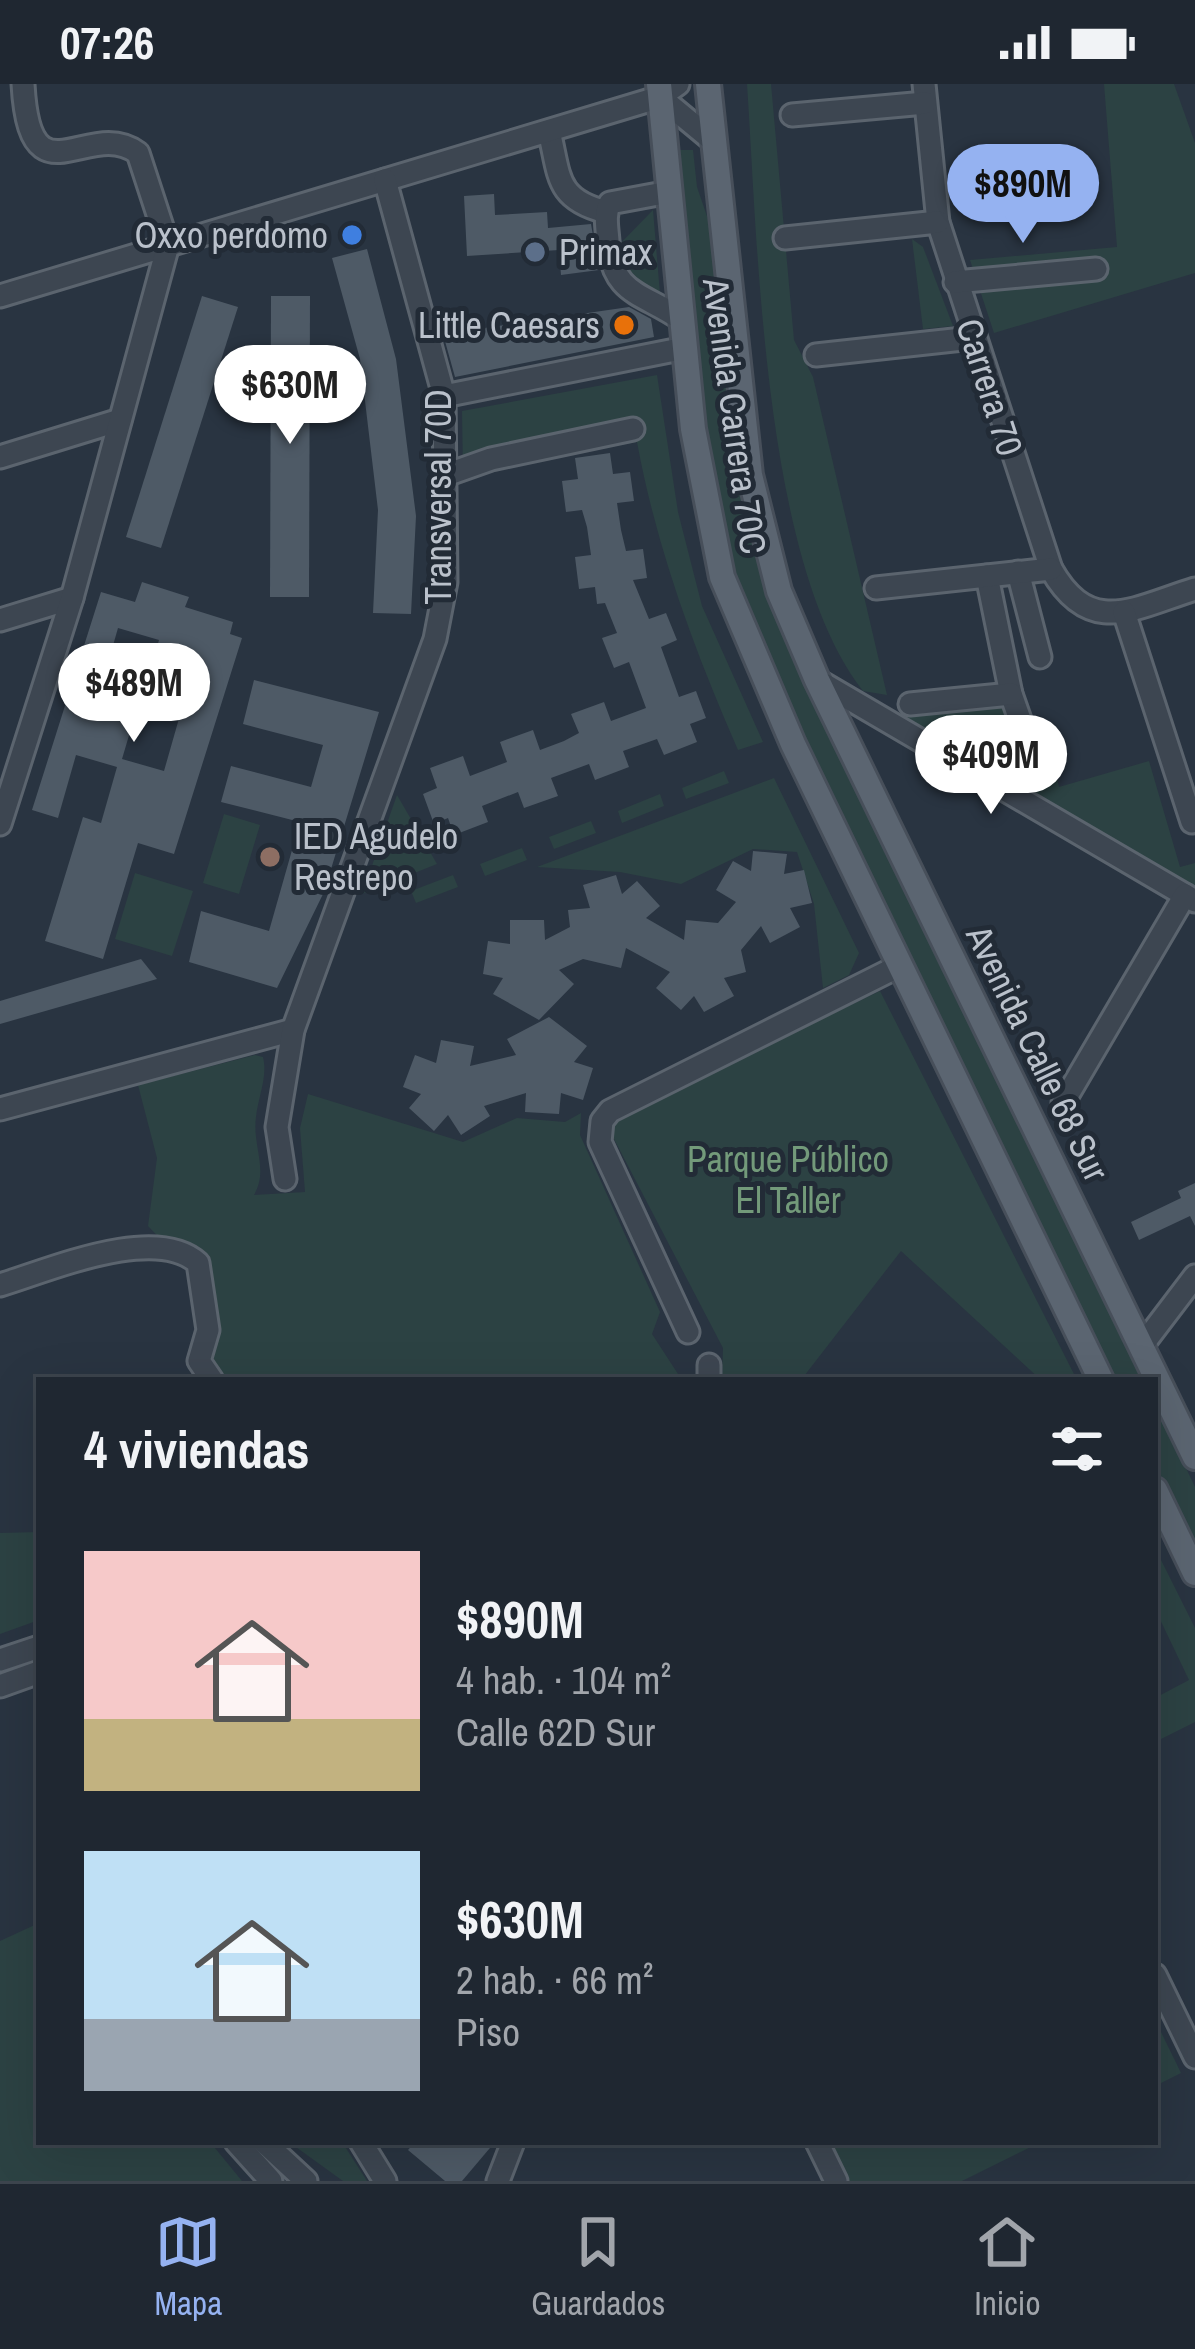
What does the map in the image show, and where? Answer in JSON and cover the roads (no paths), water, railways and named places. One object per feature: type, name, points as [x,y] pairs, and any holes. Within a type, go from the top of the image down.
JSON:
[{"type":"main road","name":"Avenida Carrera 70C","points":[[708,84],[750,475],[779,592],[817,680]]},
{"type":"main road","name":"Avenida Carrera 70C","points":[[666,88],[669,192],[710,536],[734,613],[899,966]]},
{"type":"main road","name":"Avenida Calle 68 Sur","points":[[817,680],[1156,1377]]},
{"type":"main road","points":[[899,966],[1100,1377]]},
{"type":"main road","name":"Avenida Calle 68 Sur","points":[[1158,1382],[1195,1457]]},
{"type":"main road","points":[[1158,1496],[1195,1573]]},
{"type":"street","points":[[0,824],[7,783],[72,598],[168,245],[144,161],[132,148],[115,145],[60,154],[45,148],[27,128],[23,84]]},
{"type":"street","points":[[0,296],[548,131],[666,88],[713,141]]},
{"type":"street","points":[[793,115],[924,93]]},
{"type":"street","name":"Carrera 70","points":[[924,93],[938,222],[1051,569],[1080,607],[1124,612]]},
{"type":"street","points":[[548,131],[563,189],[583,206],[606,212]]},
{"type":"street","name":"Transversal 70D","points":[[285,1179],[277,1127],[293,1030],[435,639],[446,582],[444,396],[385,180]]},
{"type":"street","points":[[606,212],[621,198],[669,192]]},
{"type":"street","points":[[606,212],[611,270],[621,284],[682,320]]},
{"type":"street","points":[[785,238],[938,222]]},
{"type":"street","points":[[956,282],[1096,269]]},
{"type":"street","points":[[816,355],[972,338]]},
{"type":"street","points":[[444,396],[685,348]]},
{"type":"street","points":[[0,457],[120,420]]},
{"type":"street","points":[[443,476],[491,459],[633,429]]},
{"type":"street","points":[[876,588],[1051,569]]},
{"type":"street","points":[[1018,572],[1040,657]]},
{"type":"street","points":[[983,576],[1011,694],[1037,768]]},
{"type":"street","points":[[1192,822],[1124,612],[1195,589]]},
{"type":"street","points":[[0,620],[72,598]]},
{"type":"street","points":[[817,680],[1190,898],[1063,1103]]},
{"type":"street","points":[[910,704],[1011,694]]},
{"type":"street","points":[[688,1332],[600,1142],[602,1121],[610,1111],[899,966]]},
{"type":"street","points":[[0,1109],[293,1030]]},
{"type":"street","points":[[0,1285],[149,1246],[180,1252],[198,1263],[208,1330],[199,1361],[210,1377]]},
{"type":"street","points":[[1141,1347],[1195,1276]]},
{"type":"street","points":[[0,1660],[36,1647]]},
{"type":"street","points":[[0,1686],[36,1673]]},
{"type":"street","points":[[1158,1981],[1189,2029],[1195,2057]]},
{"type":"street","points":[[239,2145],[271,2181]]},
{"type":"street","points":[[267,2145],[306,2181]]},
{"type":"street","points":[[367,2145],[385,2181]]},
{"type":"street","points":[[498,2181],[512,2145]]},
{"type":"street","points":[[818,2145],[836,2181]]},
{"type":"place","name":"Oxxo perdomo","points":[[352,235]]},
{"type":"place","name":"Primax","points":[[535,252]]},
{"type":"place","name":"Little Caesars","points":[[624,325]]},
{"type":"place","name":"IED Agudelo Restrepo","points":[[270,857]]},
{"type":"park label","name":"Parque Público El Taller","points":[[788,1180]]}]
